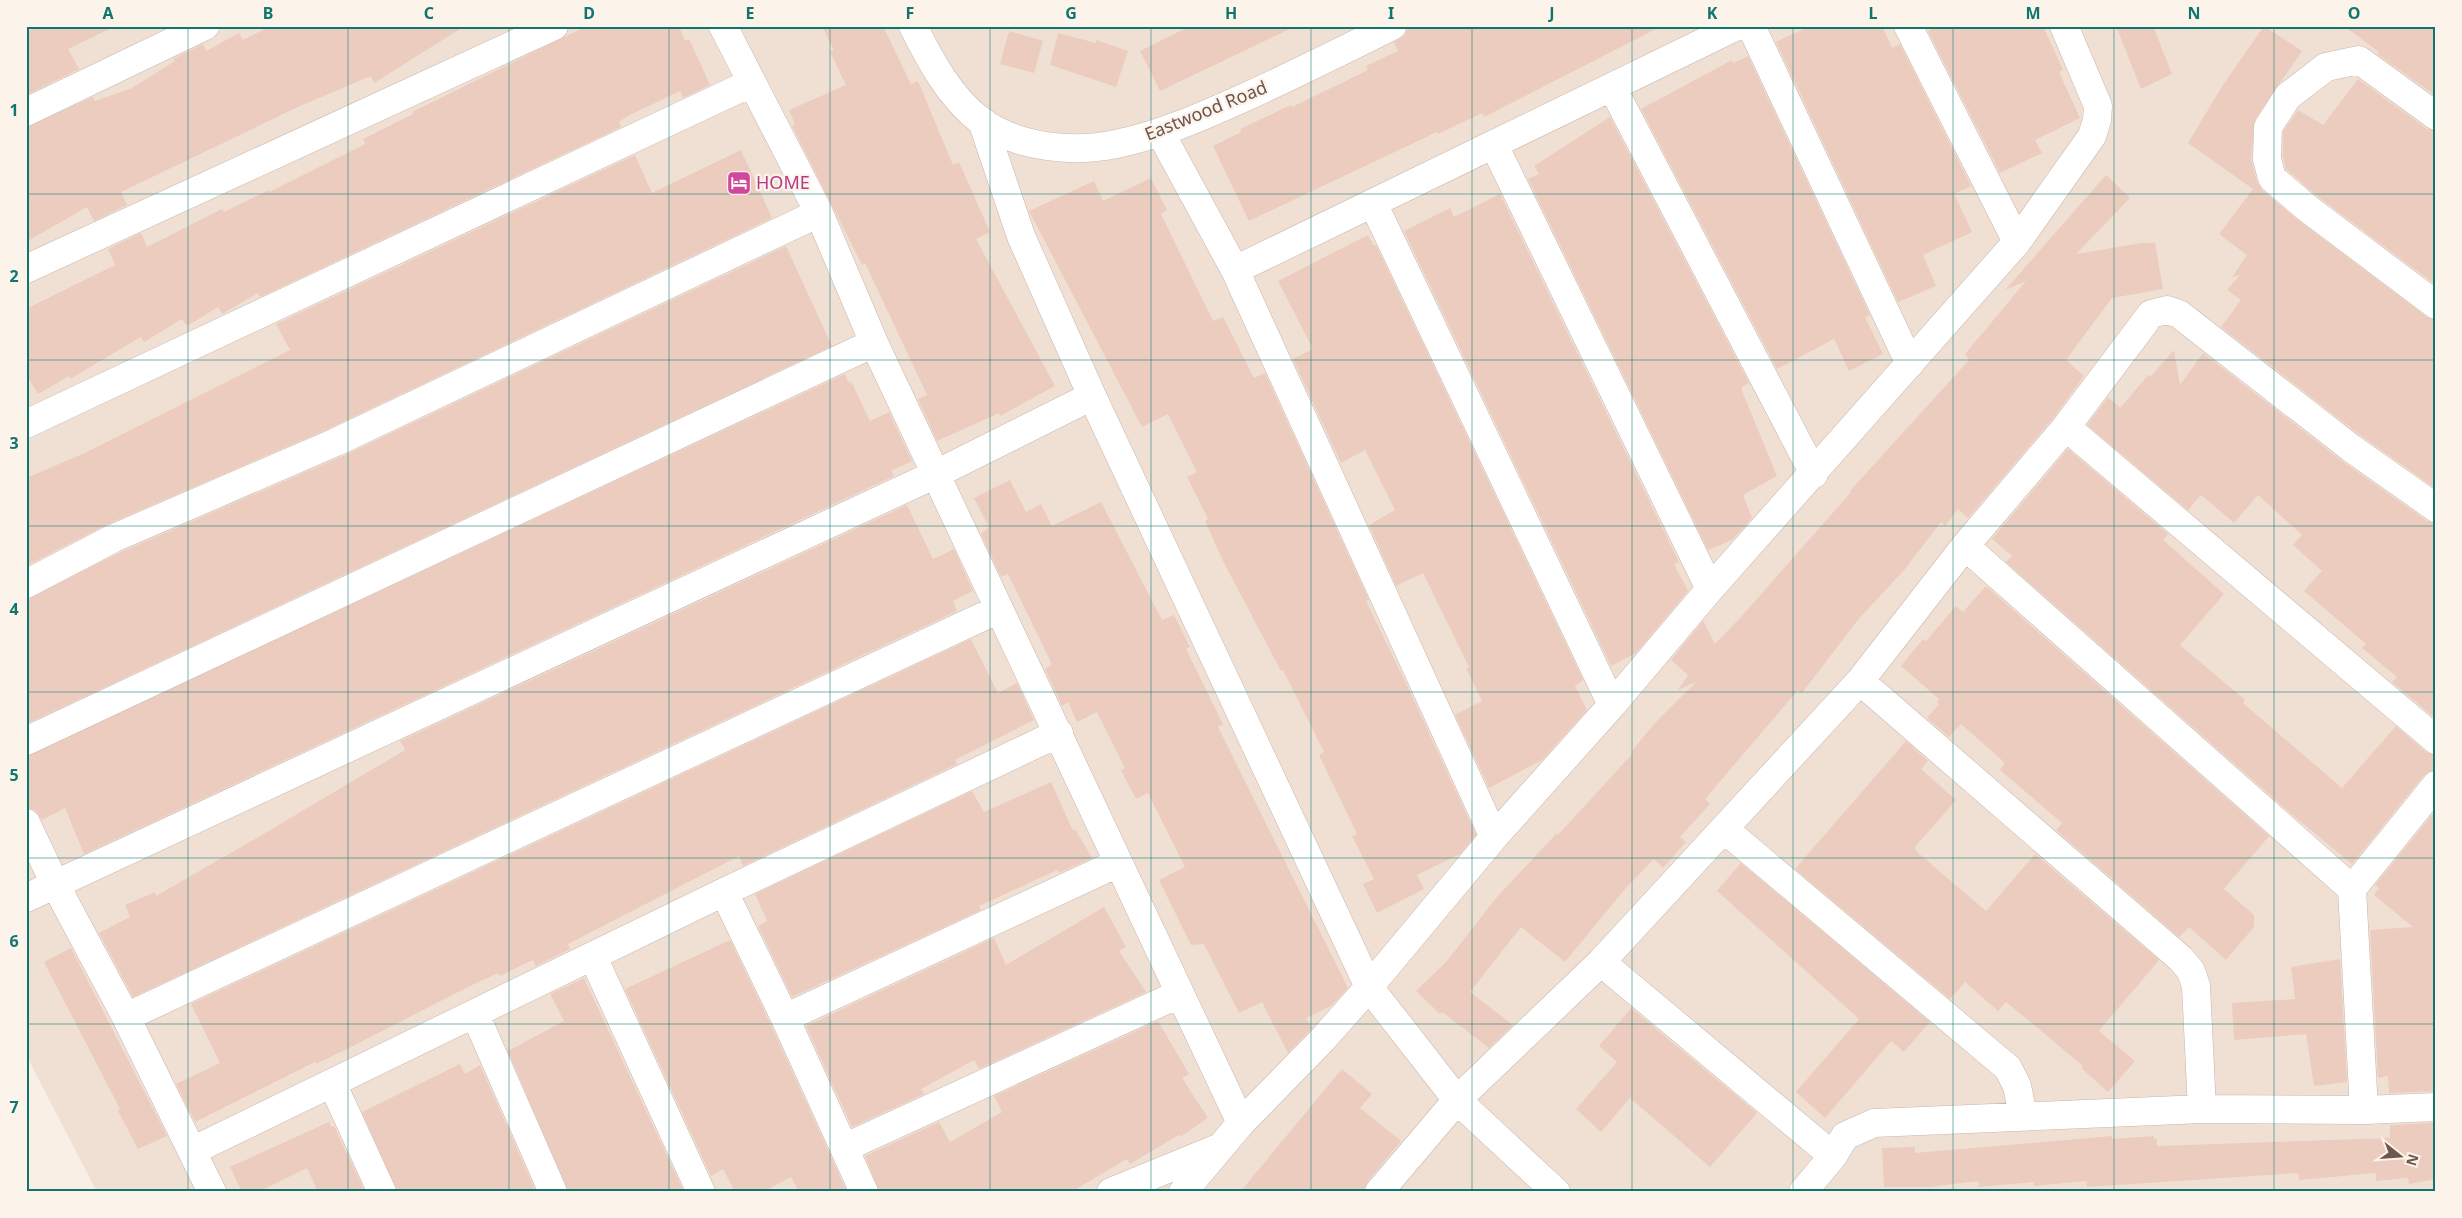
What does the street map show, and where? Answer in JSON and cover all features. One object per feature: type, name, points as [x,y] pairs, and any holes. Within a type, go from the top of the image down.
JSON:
[{"type":"street","points":[[26,112],[205,26]]},
{"type":"street","points":[[26,269],[554,26]]},
{"type":"street","points":[[723,26],[819,213],[874,343],[1241,1123]]},
{"type":"street","name":"Eastwood Road","points":[[913,26],[938,72],[958,98],[982,121],[1019,140],[1048,146],[1080,148],[1115,144],[1160,132],[1275,84],[1392,26]]},
{"type":"street","points":[[1235,270],[1737,26]]},
{"type":"street","points":[[1751,26],[1910,364]]},
{"type":"street","points":[[1908,26],[2017,242]]},
{"type":"street","points":[[1183,1192],[1241,1123],[1369,987],[1494,837],[2017,242],[2092,136],[2097,120],[2098,106],[2064,26]]},
{"type":"street","points":[[2436,116],[2359,60],[2326,67],[2288,96],[2268,127],[2266,159],[2272,178],[2307,208],[2436,305]]},
{"type":"street","points":[[26,424],[751,83]]},
{"type":"street","points":[[1612,87],[1814,474]]},
{"type":"street","points":[[982,121],[1021,236],[1092,396],[1369,987],[1457,1100],[1556,1192]]},
{"type":"street","points":[[1160,132],[1235,270],[1494,837]]},
{"type":"street","points":[[1494,145],[1710,589]]},
{"type":"street","points":[[1373,203],[1612,705]]},
{"type":"street","points":[[26,584],[114,538],[336,442],[819,213]]},
{"type":"street","points":[[1379,1192],[1457,1100],[1601,962],[1860,681],[1965,546],[2066,426],[2151,314],[2167,310],[2179,314],[2351,448],[2436,508]]},
{"type":"street","points":[[26,741],[874,343]]},
{"type":"street","points":[[26,898],[936,474],[1092,396]]},
{"type":"street","points":[[2066,426],[2436,740]]},
{"type":"street","points":[[1965,546],[2352,889]]},
{"type":"street","points":[[126,1017],[999,609]]},
{"type":"street","points":[[1860,681],[2191,971],[2196,986],[2202,1109]]},
{"type":"street","points":[[192,1151],[724,892],[1059,733]]},
{"type":"street","points":[[2364,1110],[2352,889],[2436,785]]},
{"type":"street","points":[[26,824],[54,884],[126,1017],[212,1192]]},
{"type":"street","points":[[1724,829],[2008,1068],[2017,1086],[2024,1115]]},
{"type":"street","points":[[785,1018],[1118,863]]},
{"type":"street","points":[[724,892],[785,1018],[864,1192]]},
{"type":"street","points":[[593,957],[701,1192]]},
{"type":"street","points":[[1601,962],[1833,1156]]},
{"type":"street","points":[[844,1148],[1179,994]]},
{"type":"street","points":[[475,1014],[554,1192]]},
{"type":"street","points":[[332,1083],[382,1192]]},
{"type":"street","points":[[1803,1192],[1833,1156],[1845,1136],[1874,1123],[2024,1115],[2202,1109],[2364,1110],[2436,1106]]},
{"type":"street","points":[[1111,1192],[1221,1147]]},
{"type":"shaded area","points":[[26,26],[2436,26],[2436,1192],[97,1192],[26,1055]]},
{"type":"building","points":[[38,26],[116,26],[68,49],[79,69],[26,95],[26,32]]},
{"type":"building","points":[[271,26],[465,26],[374,83],[371,76],[300,106],[121,192],[127,205],[94,221],[87,207],[26,242],[26,127],[93,97],[95,101],[132,88],[175,61],[173,59],[203,44],[206,51],[239,33],[243,40]]},
{"type":"building","points":[[587,26],[679,26],[685,41],[689,39],[710,85],[683,98],[680,91],[626,117],[619,122],[621,127],[260,297],[258,293],[222,314],[218,307],[187,326],[182,319],[144,342],[141,337],[70,379],[69,376],[38,394],[26,374],[26,309],[115,265],[108,249],[141,233],[147,247],[222,209],[224,212],[269,190],[269,192],[365,144],[363,139],[413,114],[412,112]]},
{"type":"building","points":[[822,26],[883,26],[911,84],[918,81],[953,165],[959,162],[990,232],[976,239],[1055,386],[1000,416],[999,413],[937,441],[918,399],[927,395],[865,263],[862,265],[792,126],[795,124],[789,110],[846,85],[830,52],[834,50]]},
{"type":"building","points":[[1190,26],[1296,26],[1160,91],[1140,51]]},
{"type":"building","points":[[1408,26],[1662,26],[1484,117],[1482,113],[1438,134],[1437,132],[1249,221],[1213,146],[1241,132],[1240,129],[1291,105],[1292,107],[1368,70],[1366,66],[1398,51],[1394,42],[1405,35]]},
{"type":"building","points":[[1810,26],[1882,26],[1892,48],[1900,44],[1971,186],[1954,194],[1972,232],[1923,255],[1936,286],[1898,302],[1776,42]]},
{"type":"building","points":[[1938,26],[2043,26],[2063,70],[2059,72],[2080,118],[2035,140],[2042,153],[2000,173],[1928,31]]},
{"type":"building","points":[[2116,26],[2153,26],[2172,74],[2141,89]]},
{"type":"building","points":[[2264,26],[2302,51],[2255,119],[2251,159],[2257,182],[2262,190],[2298,220],[2427,317],[2436,320],[2436,489],[2360,435],[2221,327],[2241,300],[2227,290],[2240,275],[2232,277],[2247,255],[2219,234],[2253,189],[2188,143],[2223,85]]},
{"type":"building","points":[[2344,26],[2436,26],[2436,96],[2377,54],[2379,52]]},
{"type":"building","points":[[1009,31],[1043,41],[1034,73],[1000,64]]},
{"type":"building","points":[[1058,33],[1096,43],[1096,40],[1128,51],[1116,87],[1050,65]]},
{"type":"building","points":[[1748,56],[1870,315],[1865,317],[1883,354],[1849,371],[1834,339],[1777,369],[1641,109],[1732,60],[1733,63]]},
{"type":"building","points":[[2358,79],[2427,129],[2436,131],[2436,285],[2317,196],[2286,169],[2283,157],[2283,132],[2298,110],[2323,125]]},
{"type":"building","points":[[1610,117],[1749,383],[1742,387],[1742,391],[1777,476],[1743,495],[1752,518],[1732,540],[1708,550],[1528,179],[1539,174],[1534,166]]},
{"type":"building","points":[[741,150],[772,218],[330,428],[108,524],[26,566],[26,478],[83,454],[290,350],[276,324],[635,155],[652,193]]},
{"type":"building","points":[[2106,175],[2130,198],[2076,254],[2141,243],[2155,243],[2163,289],[2112,298],[2066,360],[2084,376],[2054,417],[1968,518],[1958,509],[1945,526],[1941,522],[1905,569],[1857,621],[1802,693],[1798,690],[1705,799],[1710,804],[1680,837],[1686,842],[1663,868],[1654,859],[1625,889],[1565,962],[1521,927],[1470,992],[1513,1025],[1489,1048],[1442,1012],[1440,1014],[1416,991],[1447,961],[1496,898],[1556,834],[1558,835],[1633,753],[1632,751],[1653,725],[1696,682],[1678,690],[1688,675],[1671,660],[1703,621],[1715,644],[1741,617],[1852,491],[1849,492],[1969,360],[1965,354],[2026,281],[2005,290]]},
{"type":"building","points":[[1151,178],[1167,210],[1161,214],[1213,321],[1223,317],[1254,378],[1265,373],[1369,600],[1366,601],[1476,835],[1460,854],[1417,875],[1424,889],[1377,913],[1363,884],[1374,879],[1352,836],[1357,834],[1319,755],[1324,752],[1283,670],[1281,671],[1223,561],[1205,521],[1208,519],[1187,477],[1197,472],[1168,414],[1142,427],[1029,211],[1094,181],[1103,201]]},
{"type":"building","points":[[1500,194],[1679,562],[1674,564],[1688,591],[1636,653],[1611,666],[1404,231],[1450,208],[1454,217]]},
{"type":"building","points":[[1368,235],[1374,246],[1376,245],[1583,680],[1575,686],[1587,710],[1542,760],[1489,788],[1455,715],[1482,701],[1466,668],[1469,667],[1423,573],[1396,586],[1369,525],[1395,510],[1365,450],[1341,463],[1293,359],[1313,349],[1278,281]]},
{"type":"building","points":[[786,246],[832,346],[26,724],[26,599],[121,552],[343,456]]},
{"type":"building","points":[[2174,350],[2180,385],[2203,353],[2342,461],[2427,521],[2436,523],[2436,719],[2392,682],[2397,677],[2362,648],[2366,644],[2304,591],[2322,571],[2293,545],[2302,535],[2258,495],[2234,523],[2201,495],[2188,510],[2087,425],[2108,397],[2120,408],[2148,375],[2151,376]]},
{"type":"building","points":[[845,374],[849,383],[851,381],[870,421],[889,412],[912,461],[891,471],[894,476],[84,854],[65,808],[42,820],[35,810],[26,808],[26,756]]},
{"type":"building","points":[[2068,449],[2168,534],[2163,540],[2224,594],[2180,645],[2245,700],[2243,703],[2342,788],[2396,726],[2426,752],[2436,755],[2436,770],[2424,775],[2352,864],[2289,812],[2006,562],[2012,556],[1992,539]]},
{"type":"building","points":[[1010,480],[1026,512],[1041,504],[1052,526],[1101,502],[1162,620],[1174,615],[1190,647],[1186,649],[1223,724],[1218,727],[1348,988],[1331,1006],[1306,1018],[1312,1028],[1288,1053],[1262,1002],[1239,1013],[1204,944],[1191,945],[1159,880],[1185,867],[1148,793],[1136,799],[1121,770],[1125,768],[1097,712],[1077,722],[1068,702],[1062,706],[1045,669],[1052,665],[1048,656],[1008,574],[1001,577],[981,534],[989,527],[974,498]]},
{"type":"building","points":[[907,505],[933,559],[954,549],[973,591],[953,601],[957,611],[133,997],[99,933],[130,917],[125,905],[155,892],[156,896],[405,750],[400,741]]},
{"type":"building","points":[[1986,586],[2269,836],[2224,889],[2254,915],[2254,927],[2226,960],[2189,927],[2179,937],[2056,830],[2062,823],[2000,770],[2005,763],[1961,724],[1949,737],[1927,718],[1939,704],[1937,703],[1939,699],[1901,666],[1923,639],[1926,641],[1956,606],[1963,612]]},
{"type":"building","points":[[971,639],[998,693],[1017,683],[1034,720],[955,760],[957,764],[743,866],[739,856],[568,944],[570,949],[536,966],[533,960],[500,976],[498,973],[347,1049],[316,1064],[315,1062],[195,1122],[176,1084],[220,1063],[191,1004]]},
{"type":"building","points":[[1906,741],[1928,761],[1921,769],[1956,800],[1915,847],[1916,851],[1986,911],[2035,854],[2159,960],[2099,1031],[2135,1061],[2108,1092],[2081,1068],[2083,1066],[2006,1002],[1998,1011],[1965,982],[1950,999],[1795,869]]},
{"type":"building","points":[[1051,782],[1073,831],[1075,829],[1092,858],[1059,873],[1057,870],[979,906],[981,910],[792,997],[758,926],[767,921],[755,894],[972,791],[984,812]]},
{"type":"building","points":[[2436,810],[2436,1091],[2389,1093],[2388,1076],[2378,1078],[2370,930],[2413,927],[2374,895],[2379,888],[2375,885]]},
{"type":"building","points":[[1741,863],[1930,1022],[1904,1052],[1891,1041],[1825,1118],[1796,1092],[1859,1019],[1717,891]]},
{"type":"building","points":[[1104,907],[1126,947],[1119,951],[1146,992],[979,1069],[974,1060],[921,1089],[924,1094],[852,1127],[806,1026],[994,938],[1006,965]]},
{"type":"building","points":[[730,940],[847,1192],[799,1192],[791,1177],[763,1192],[735,1192],[723,1169],[711,1176],[625,989]]},
{"type":"building","points":[[71,948],[167,1136],[138,1149],[118,1111],[120,1109],[44,962]]},
{"type":"building","points":[[2340,959],[2347,1082],[2314,1086],[2306,1034],[2234,1040],[2232,1003],[2295,999],[2291,967]]},
{"type":"building","points":[[584,978],[683,1190],[678,1192],[568,1192],[508,1051],[564,1021],[550,994]]},
{"type":"building","points":[[1631,1008],[1757,1113],[1710,1167],[1630,1098],[1601,1132],[1576,1109],[1617,1062],[1599,1046]]},
{"type":"building","points":[[1158,1021],[1189,1074],[1182,1078],[1208,1118],[1180,1137],[1179,1135],[1130,1164],[1127,1159],[1071,1192],[879,1192],[865,1156],[939,1122],[950,1142],[1002,1112],[994,1096]]},
{"type":"building","points":[[460,1064],[465,1074],[480,1065],[536,1192],[397,1192],[362,1112]]},
{"type":"building","points":[[1342,1069],[1372,1094],[1360,1108],[1401,1141],[1367,1182],[1364,1192],[1240,1192]]},
{"type":"building","points":[[329,1122],[331,1127],[334,1126],[365,1192],[318,1192],[307,1168],[258,1192],[242,1192],[230,1167]]},
{"type":"building","points":[[2433,1123],[2436,1140],[2436,1179],[2409,1184],[2408,1178],[2376,1181],[2376,1173],[2299,1180],[2298,1173],[2087,1187],[2086,1181],[2034,1186],[2034,1182],[1979,1187],[1978,1181],[1930,1187],[1884,1187],[1882,1148],[1915,1147],[1915,1153],[2112,1136],[2112,1139],[2154,1136],[2154,1139],[2157,1139],[2157,1146],[2390,1138],[2390,1125]]},
{"type":"place","name":"HOME","points":[[739,183]]}]
